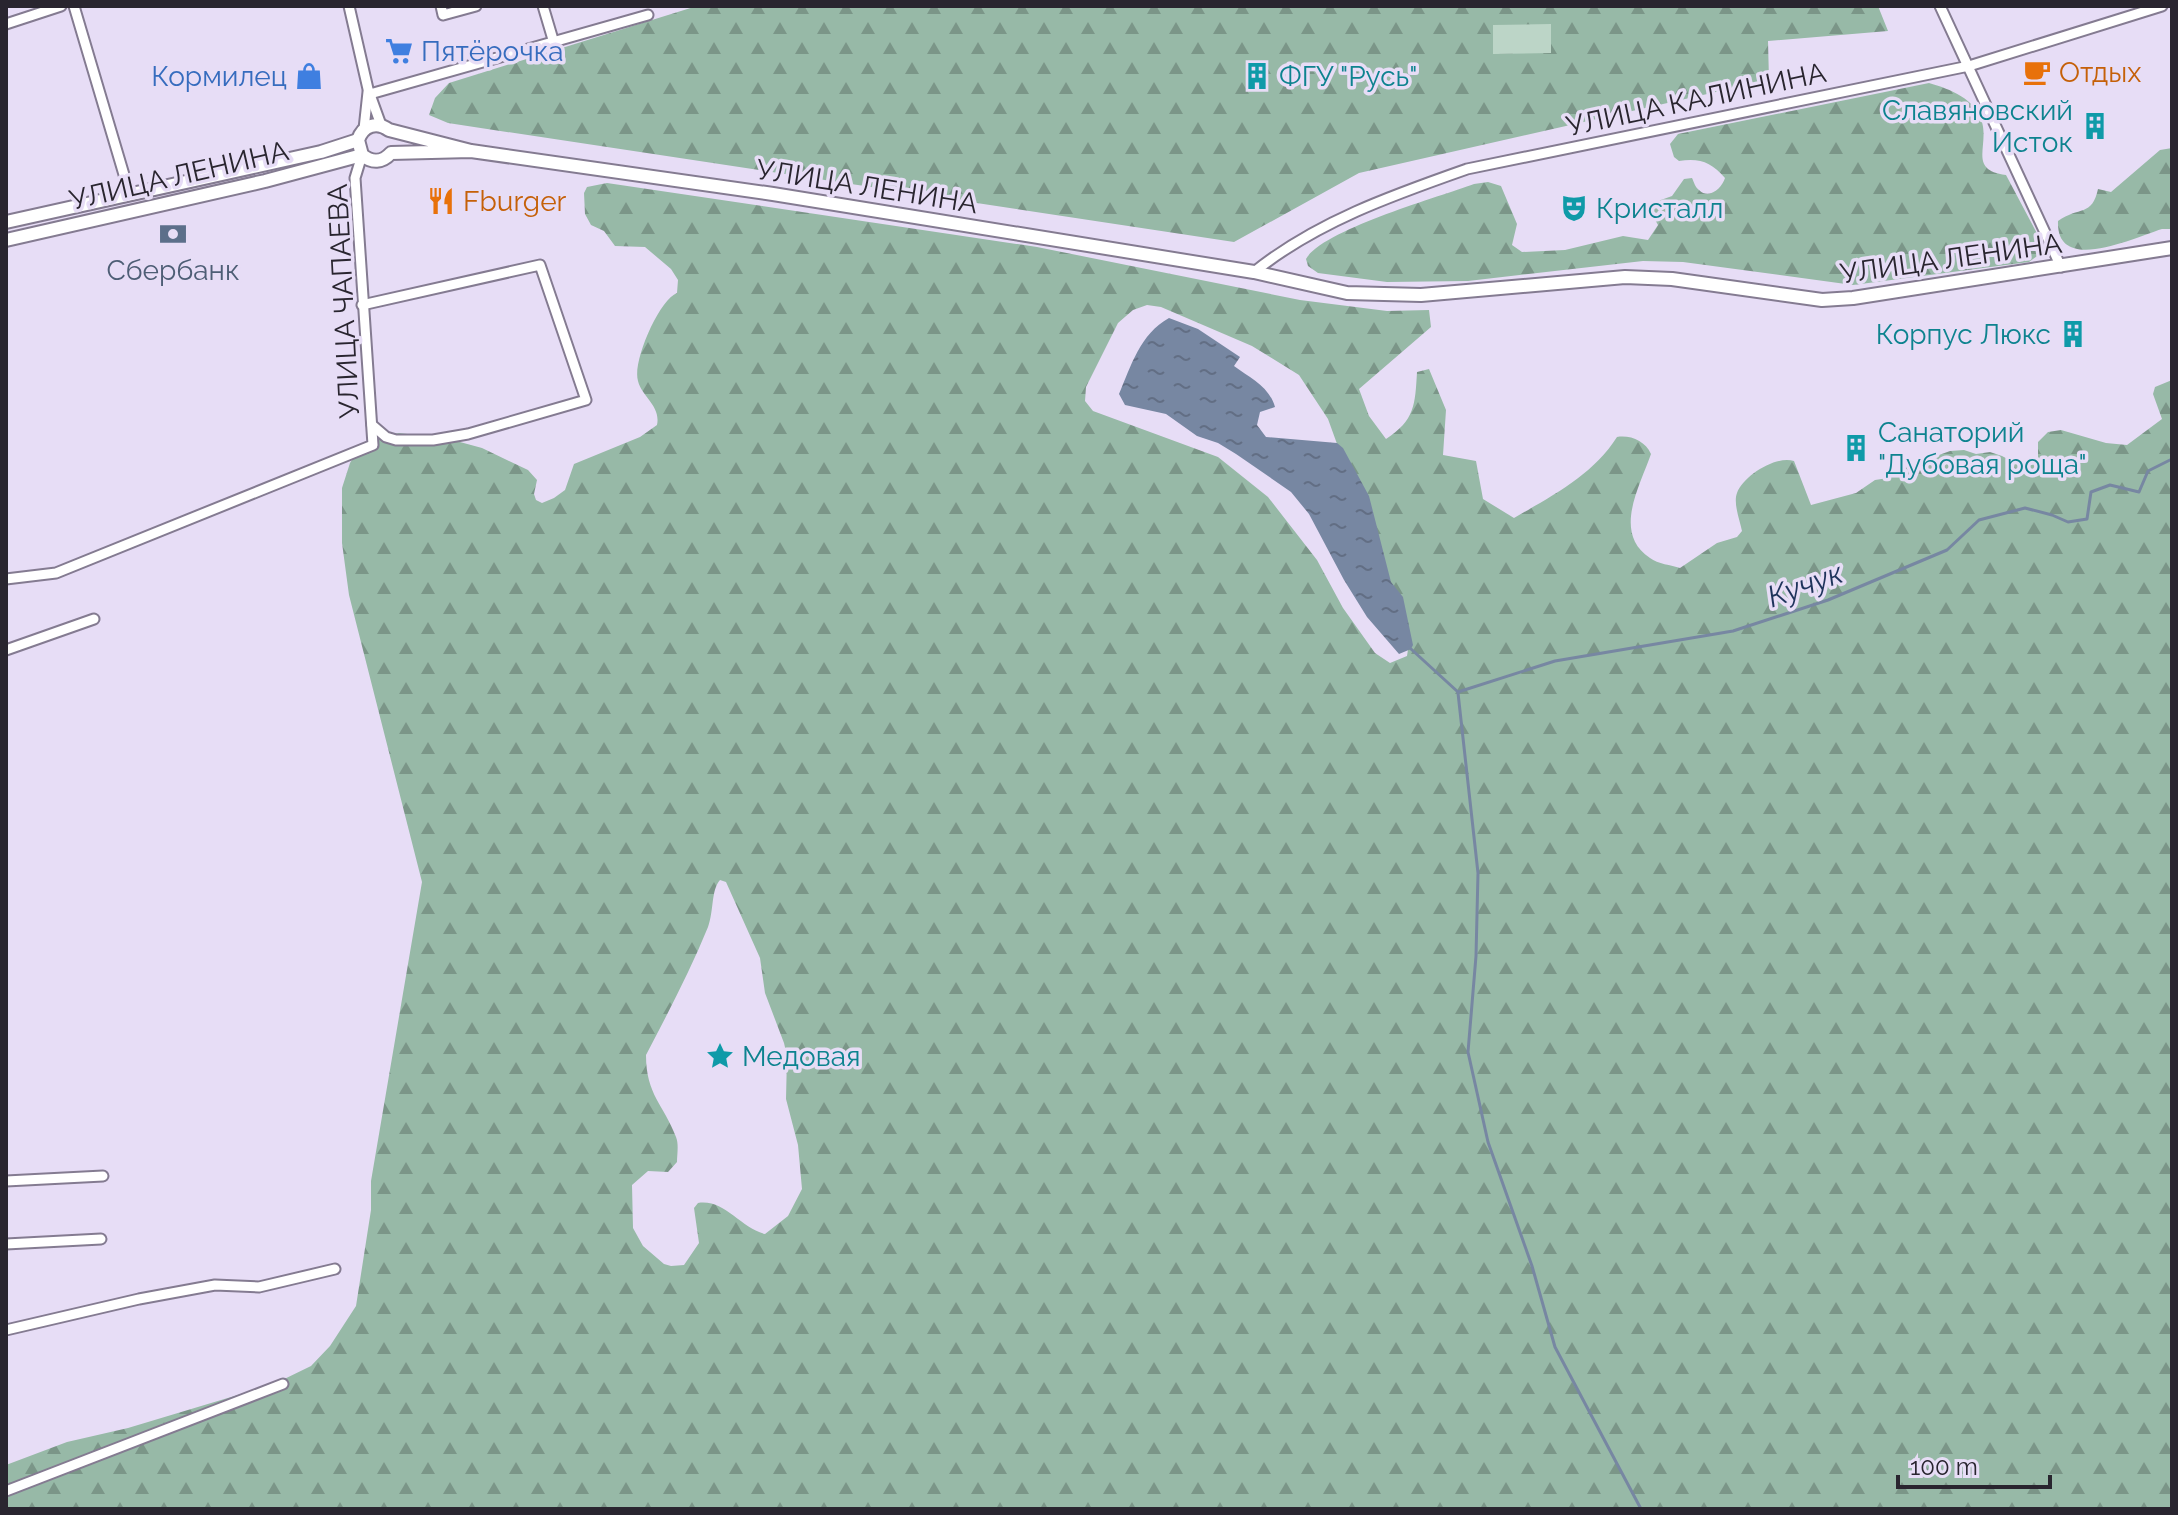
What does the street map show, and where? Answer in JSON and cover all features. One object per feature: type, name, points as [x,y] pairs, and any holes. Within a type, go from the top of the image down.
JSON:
[{"type":"main road","name":"УЛИЦА ЛЕНИНА","points":[[6,222],[321,152],[385,128],[471,151],[773,194],[1254,272],[1347,293],[1382,296],[1625,277],[1672,279],[1822,300],[1932,288],[2172,248]]},
{"type":"main road","points":[[385,128],[394,144],[391,153]]},
{"type":"main road","points":[[361,135],[362,155]]},
{"type":"main road","name":"УЛИЦА ЛЕНИНА","points":[[6,240],[265,181],[362,155],[377,161],[391,153],[471,151]]},
{"type":"street","points":[[6,12],[8,23],[61,6]]},
{"type":"street","points":[[74,6],[130,195]]},
{"type":"street","points":[[349,6],[369,91],[385,128]]},
{"type":"street","points":[[441,6],[443,15],[476,6]]},
{"type":"street","points":[[543,6],[554,43]]},
{"type":"street","points":[[369,91],[645,16],[638,6]]},
{"type":"street","points":[[1940,6],[2061,267]]},
{"type":"street","name":"УЛИЦА КАЛИНИНА","points":[[1254,272],[1278,253],[1321,228],[1467,169],[1780,99],[1890,77],[1969,66],[2162,6]]},
{"type":"street","points":[[361,135],[369,91]]},
{"type":"street","name":"УЛИЦА ЧАПАЕВА","points":[[6,579],[56,573],[373,445],[355,178],[362,155]]},
{"type":"street","points":[[362,305],[540,265],[586,400],[468,434],[433,440],[396,440],[386,437],[372,425]]},
{"type":"street","points":[[6,650],[94,619]]},
{"type":"street","points":[[6,1181],[103,1176]]},
{"type":"street","points":[[6,1244],[101,1239]]},
{"type":"street","points":[[6,1330],[139,1299],[215,1285],[259,1287],[335,1269]]},
{"type":"street","points":[[6,1491],[283,1384]]},
{"type":"green space","points":[[697,6],[1878,6],[1888,31],[1768,41],[1769,80],[1359,173],[1234,242],[448,123],[429,115],[435,98],[449,83]]},
{"type":"green space","points":[[1551,24],[1551,53],[1493,54],[1493,25]]},
{"type":"green space","points":[[1929,83],[1961,96],[1979,114],[1984,163],[1994,172],[2006,175],[2041,241],[2040,254],[2029,262],[1853,285],[1683,262],[1643,261],[1468,281],[1387,282],[1318,273],[1308,266],[1306,259],[1316,248],[1357,226],[1474,184],[1488,182],[1501,186],[1517,224],[1512,245],[1522,252],[1565,250],[1623,236],[1648,240],[1658,225],[1647,205],[1672,196],[1684,179],[1692,178],[1698,189],[1707,194],[1718,189],[1725,178],[1705,162],[1679,161],[1674,157],[1670,144],[1678,134]]},
{"type":"green space","points":[[2172,148],[2172,229],[2162,229],[2098,249],[2082,250],[2069,246],[2061,237],[2058,221],[2092,204],[2098,189],[2111,192],[2160,150]]},
{"type":"green space","points":[[607,183],[1037,247],[1300,300],[1387,311],[1429,310],[1431,327],[1359,389],[1369,416],[1386,439],[1403,425],[1412,411],[1417,372],[1429,369],[1446,410],[1443,455],[1476,461],[1483,499],[1514,518],[1584,474],[1617,437],[1637,440],[1651,454],[1632,509],[1633,536],[1639,548],[1650,558],[1680,568],[1717,543],[1737,537],[1742,531],[1736,507],[1740,486],[1770,464],[1794,461],[1811,505],[1856,493],[1875,480],[1888,478],[1902,465],[1950,451],[1990,452],[2019,465],[2032,465],[2038,461],[2038,442],[2048,432],[2061,430],[2106,443],[2127,445],[2162,419],[2153,394],[2155,387],[2172,380],[2172,1509],[6,1509],[6,1465],[67,1442],[128,1428],[274,1384],[311,1366],[330,1346],[356,1306],[371,1210],[371,1181],[422,882],[349,595],[342,543],[342,488],[357,452],[378,436],[399,433],[449,439],[482,448],[528,470],[537,480],[534,494],[536,500],[542,503],[565,490],[574,464],[640,437],[657,425],[656,412],[640,387],[637,372],[648,332],[662,307],[677,293],[678,280],[671,269],[645,247],[615,246],[604,231],[591,225],[585,214],[584,193],[587,187]],"holes":[[[1147,305],[1161,307],[1252,346],[1299,375],[1328,419],[1409,643],[1407,656],[1390,663],[1375,653],[1343,608],[1317,560],[1268,497],[1218,457],[1093,411],[1085,401],[1086,387],[1118,323],[1133,310]],[[720,880],[726,882],[760,958],[765,993],[784,1043],[787,1056],[786,1099],[798,1145],[802,1189],[788,1216],[765,1234],[716,1205],[698,1203],[694,1208],[699,1243],[684,1265],[671,1266],[664,1264],[643,1246],[633,1228],[632,1185],[648,1171],[668,1172],[677,1162],[677,1140],[652,1090],[646,1055],[701,943]]]},
{"type":"water","points":[[1169,318],[1198,329],[1240,357],[1234,366],[1264,388],[1275,407],[1260,412],[1257,425],[1266,437],[1337,443],[1343,448],[1369,496],[1391,582],[1403,597],[1413,645],[1411,649],[1399,654],[1367,617],[1309,514],[1291,492],[1236,454],[1218,443],[1197,436],[1166,414],[1125,405],[1119,394],[1138,352],[1151,333]]},
{"type":"waterway","name":"Кучук","points":[[1411,649],[1458,692],[1555,661],[1733,631],[1828,600],[1947,550],[1979,520],[2025,508],[2068,522],[2087,519],[2091,492],[2110,485],[2139,492],[2148,471],[2172,459]]},
{"type":"waterway","points":[[1458,693],[1478,873],[1476,956],[1468,1052],[1488,1142],[1532,1266],[1555,1347],[1641,1509]]},
{"type":"place","name":"Пятёрочка","points":[[399,51]]},
{"type":"place","name":"Отдых","points":[[2037,72]]},
{"type":"place","name":"Кормилец","points":[[309,76]]},
{"type":"place","name":"ФГУ \"Русь\"","points":[[1257,76]]},
{"type":"place","name":"Славяновский Исток","points":[[2095,126]]},
{"type":"place","name":"Fburger","points":[[441,201]]},
{"type":"place","name":"Кристалл","points":[[1574,208]]},
{"type":"place","name":"Сбербанк","points":[[173,234]]},
{"type":"place","name":"Корпус Люкс","points":[[2073,334]]},
{"type":"place","name":"Санаторий \"Дубовая роща\"","points":[[1856,448]]},
{"type":"place","name":"Медовая","points":[[720,1056]]}]
